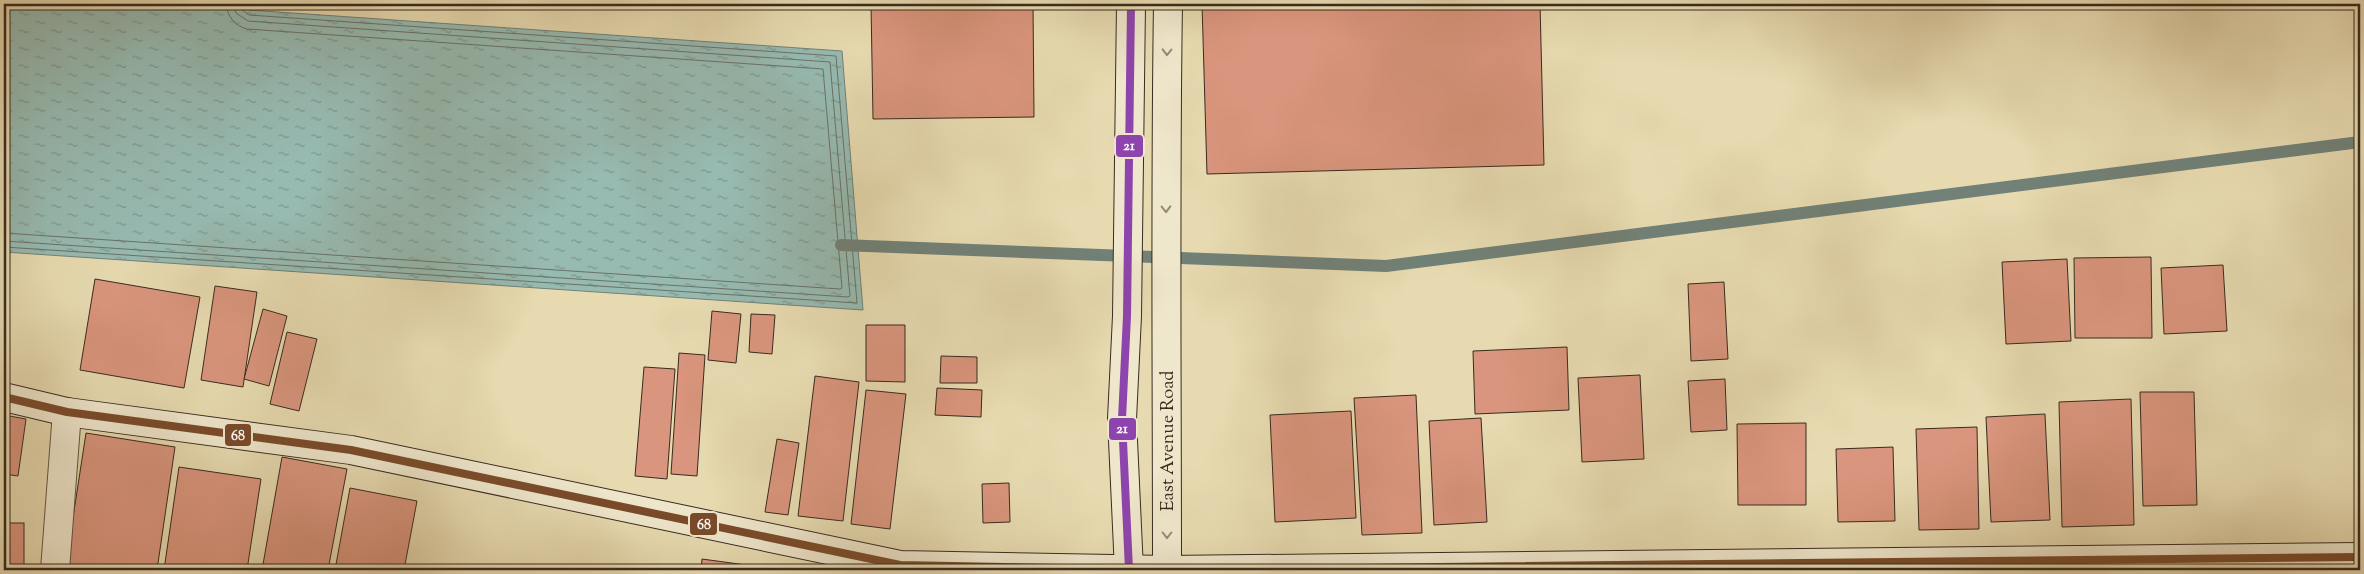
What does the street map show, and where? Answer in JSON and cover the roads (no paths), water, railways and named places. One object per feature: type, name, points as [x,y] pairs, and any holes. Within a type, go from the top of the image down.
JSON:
[{"type":"street","points":[[1129,570],[1122,419],[1127,316],[1131,4]]},
{"type":"street","name":"East Avenue Road","points":[[1167,570],[1168,311],[1166,160],[1168,4]]},
{"type":"street","points":[[4,398],[67,412],[351,450],[900,566],[1167,570],[2087,565],[2360,557]]},
{"type":"street","points":[[55,570],[67,412]]},
{"type":"water","points":[[4,4],[243,4],[249,10],[842,51],[863,310],[4,252]]},
{"type":"waterway","points":[[841,245],[1386,266],[2360,142]]}]
